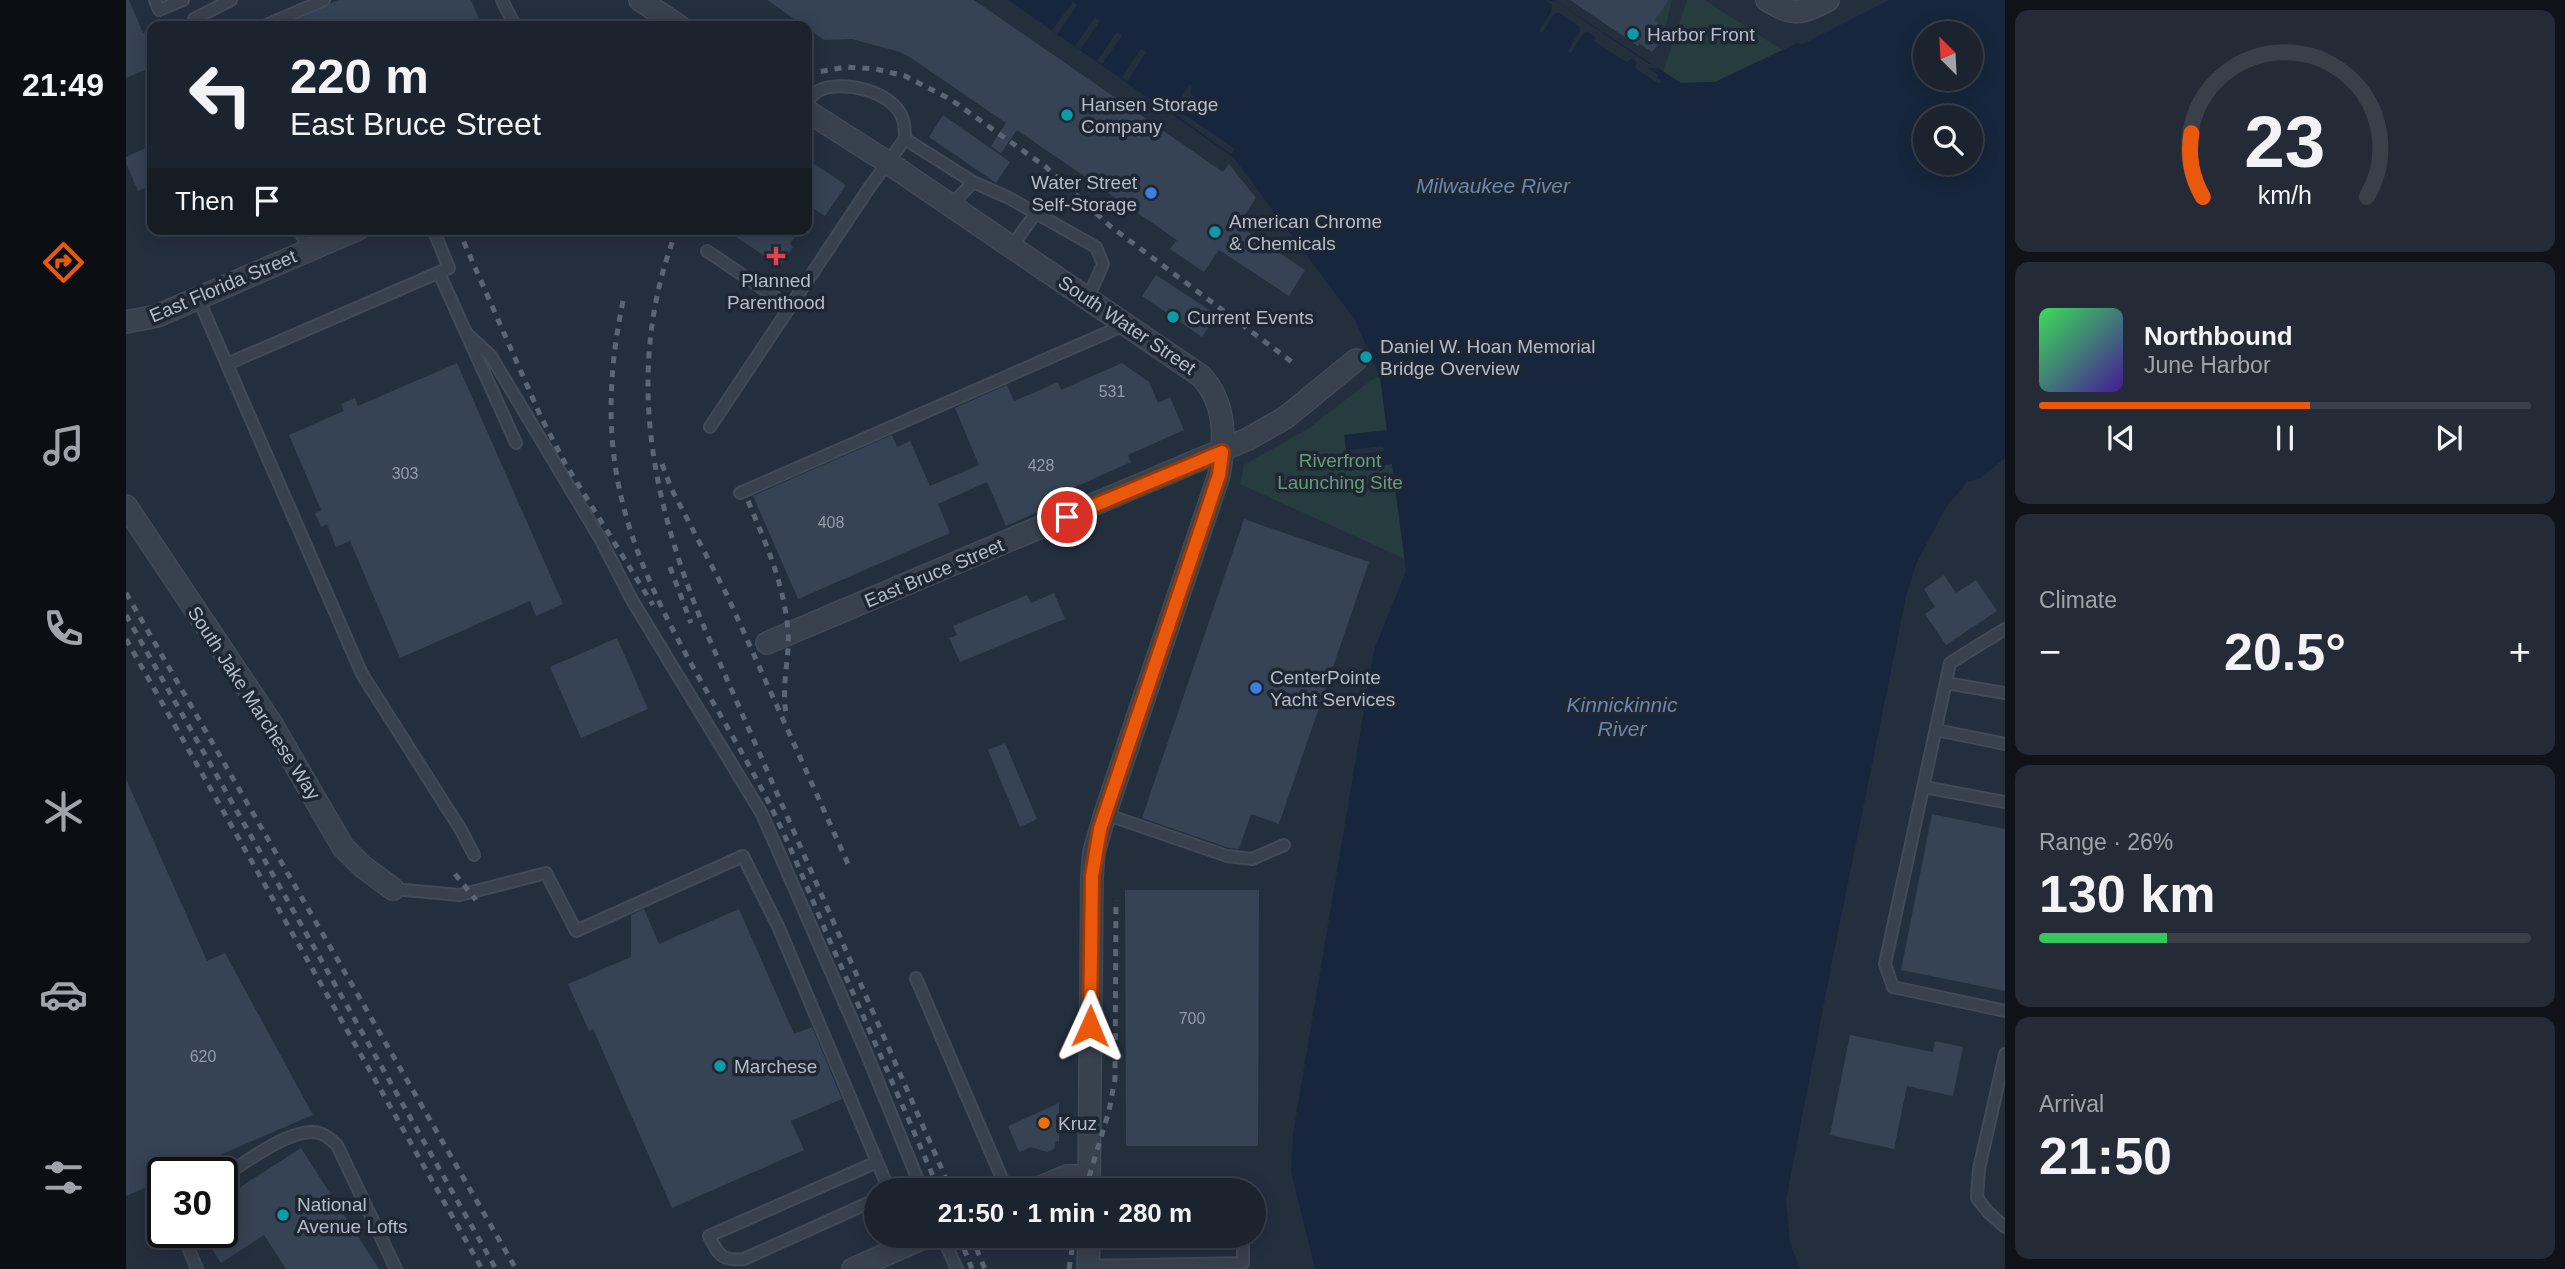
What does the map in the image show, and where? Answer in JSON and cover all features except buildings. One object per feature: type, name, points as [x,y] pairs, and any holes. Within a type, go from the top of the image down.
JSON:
[{"type":"street","points":[[640,0],[666,21]]},
{"type":"street","points":[[1767,0],[1787,11],[1797,13],[1828,0]]},
{"type":"street","name":"South Water Street","points":[[812,114],[1012,246],[1201,376],[1219,403],[1222,452],[1219,475],[1094,852],[1089,1178]]},
{"type":"street","name":"East Florida Street","points":[[126,322],[157,316],[344,235]]},
{"type":"street","name":"East Bruce Street","points":[[767,643],[1222,452],[1285,418],[1356,360]]},
{"type":"street","name":"South Jake Marchese Way","points":[[126,506],[271,723],[343,847],[362,866],[393,889]]},
{"type":"street","points":[[853,1269],[901,1248]]},
{"type":"street","points":[[1088,1248],[1088,1267]]},
{"type":"lane","points":[[155,0],[159,10],[183,0]]},
{"type":"lane","points":[[194,19],[211,4],[231,0]]},
{"type":"lane","points":[[276,21],[324,0]]},
{"type":"lane","points":[[502,0],[512,21]]},
{"type":"lane","points":[[710,427],[905,139],[902,116],[888,100],[867,90],[842,87],[820,90],[812,96]]},
{"type":"lane","points":[[905,139],[973,182],[1009,198],[1096,247],[1103,264],[1088,298]]},
{"type":"lane","points":[[951,205],[973,182]]},
{"type":"lane","points":[[1012,246],[1036,213]]},
{"type":"lane","points":[[302,235],[309,250]]},
{"type":"lane","points":[[227,364],[449,268],[435,235]]},
{"type":"lane","points":[[707,251],[790,307]]},
{"type":"lane","points":[[439,273],[516,443]]},
{"type":"lane","points":[[198,298],[362,674],[461,830],[474,855]]},
{"type":"lane","points":[[740,493],[1127,324]]},
{"type":"lane","points":[[466,333],[491,356],[601,540],[632,600],[762,814],[866,1052],[917,1178]]},
{"type":"lane","points":[[2005,629],[1950,663],[1885,964],[1892,987],[2005,1011]]},
{"type":"lane","points":[[1946,683],[2005,693]]},
{"type":"lane","points":[[1936,730],[2005,744]]},
{"type":"lane","points":[[1924,787],[2005,802]]},
{"type":"lane","points":[[1105,814],[1227,856],[1252,859],[1284,845]]},
{"type":"lane","points":[[393,889],[460,895],[546,873],[576,931],[743,856],[778,926],[884,1178]]},
{"type":"lane","points":[[916,978],[1002,1178]]},
{"type":"lane","points":[[2005,1054],[1979,1169],[1977,1198],[2005,1227]]},
{"type":"lane","points":[[238,1168],[298,1134],[314,1132],[324,1135],[337,1145],[396,1269]]},
{"type":"lane","points":[[864,1205],[744,1259],[726,1259],[719,1255],[709,1236],[877,1162]]},
{"type":"lane","points":[[188,1248],[197,1269]]},
{"type":"lane","points":[[947,1248],[957,1269]]},
{"type":"lane","points":[[1088,1267],[1243,1263],[1243,1248]]},
{"type":"green space","points":[[1669,0],[1672,0],[1665,28],[1655,20]]},
{"type":"green space","points":[[1687,0],[1705,0],[1782,50],[1715,82],[1681,83],[1663,72]]},
{"type":"green space","name":"Riverfront Launching Site","points":[[1380,376],[1405,559],[1240,484],[1244,465],[1309,428]]},
{"type":"water","name":"Kinnickinnic River","points":[[1008,0],[1554,0],[1681,83],[1715,82],[1798,43],[1801,45],[1889,0],[2005,0],[2005,458],[1979,479],[1968,481],[1947,506],[1916,564],[1906,596],[1786,1200],[1790,1243],[1800,1269],[1315,1269],[1291,1172],[1293,1134],[1374,650],[1406,571],[1392,464],[1349,471],[1344,435],[1387,430],[1380,377],[1355,320],[1234,158]]},
{"type":"pier","points":[[1545,0],[1557,2],[1649,64],[1658,65],[1657,68],[1648,68],[1658,75],[1657,78],[1661,81],[1659,84],[1635,68],[1637,62],[1632,58],[1626,62],[1594,41],[1596,38],[1588,32],[1584,33],[1571,53],[1568,51],[1580,31],[1579,26],[1559,13],[1554,14],[1542,33],[1539,31],[1551,12],[1552,5]]},
{"type":"pier","points":[[1073,2],[1077,5],[1057,34],[1052,30]]},
{"type":"pier","points":[[1095,18],[1100,21],[1080,50],[1075,46]]},
{"type":"pier","points":[[1117,32],[1122,36],[1102,64],[1097,61]]},
{"type":"pier","points":[[1141,49],[1146,52],[1127,81],[1122,77]]},
{"type":"pier","points":[[1190,84],[1193,86],[1190,90],[1192,95],[1202,102],[1199,106],[1189,98],[1184,98],[1178,107],[1179,111],[1235,149],[1231,154],[1168,109],[1175,105]]},
{"type":"pier","points":[[1383,446],[1384,451],[1344,456],[1343,451]]},
{"type":"railway","points":[[812,73],[846,67],[876,69],[905,76],[950,99],[1046,167],[1110,226],[1292,362]]},
{"type":"railway","points":[[461,235],[541,417],[565,463],[653,605]]},
{"type":"railway","points":[[675,235],[661,279],[652,329],[648,378],[650,427],[668,523],[701,620],[946,1178]]},
{"type":"railway","points":[[623,301],[612,374],[611,411],[613,448],[621,498],[635,545],[654,592],[677,637],[781,828],[934,1178]]},
{"type":"railway","points":[[662,464],[671,488],[727,595],[849,866]]},
{"type":"railway","points":[[748,501],[783,596],[788,631],[784,696],[787,718]]},
{"type":"railway","points":[[670,567],[691,623]]},
{"type":"railway","points":[[126,593],[516,1269]]},
{"type":"railway","points":[[126,615],[496,1269]]},
{"type":"railway","points":[[126,639],[482,1269]]},
{"type":"railway","points":[[455,874],[476,900]]},
{"type":"railway","points":[[1089,1178],[1109,1111],[1115,1079],[1116,900]]},
{"type":"railway","points":[[964,1248],[972,1269]]},
{"type":"railway","points":[[976,1248],[985,1269]]},
{"type":"railway","points":[[1069,1269],[1072,1248]]},
{"type":"place","name":"Harbor Front","points":[[1633,34]]},
{"type":"place","name":"Hansen Storage Company","points":[[1067,115]]},
{"type":"place","name":"Water Street Self-Storage","points":[[1151,193]]},
{"type":"place","name":"American Chrome & Chemicals","points":[[1215,232]]},
{"type":"place","name":"Planned Parenthood","points":[[776,256]]},
{"type":"place","name":"Current Events","points":[[1173,317]]},
{"type":"place","name":"Daniel W. Hoan Memorial Bridge Overview","points":[[1366,357]]},
{"type":"place","name":"CenterPointe Yacht Services","points":[[1256,688]]},
{"type":"place","name":"Marchese","points":[[720,1066]]},
{"type":"place","name":"Kruz","points":[[1044,1123]]},
{"type":"place","name":"National Avenue Lofts","points":[[283,1215]]},
{"type":"route","points":[[1067,517],[1222,452],[1219,475],[1094,852],[1090,1026]]},
{"type":"water label","name":"Milwaukee River","points":[[1493,185]]}]
